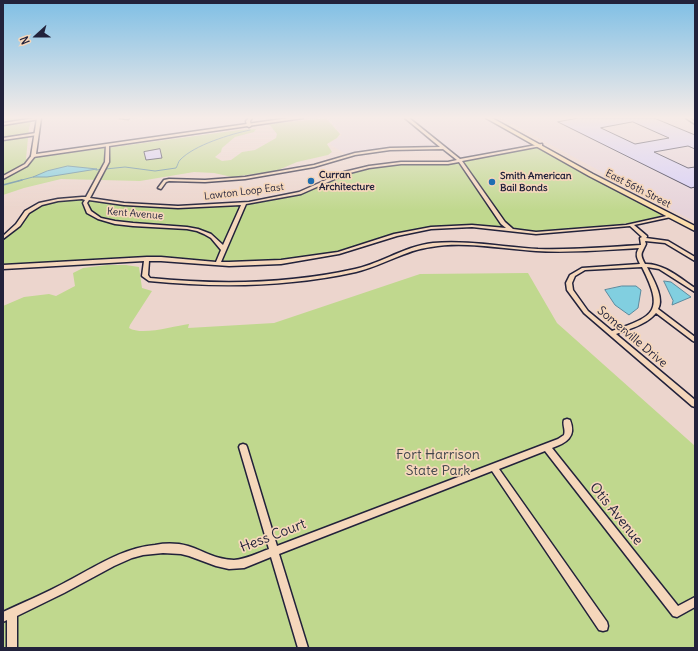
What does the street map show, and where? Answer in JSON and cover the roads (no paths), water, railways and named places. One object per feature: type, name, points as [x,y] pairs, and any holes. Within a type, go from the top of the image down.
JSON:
[{"type":"main road","name":"East 56th Street","points":[[543,148],[695,229]]},
{"type":"main road","name":"East 56th Street","points":[[552,148],[695,223]]},
{"type":"street","points":[[3,178],[26,166],[33,156],[34,148]]},
{"type":"street","points":[[33,156],[89,148]]},
{"type":"street","points":[[87,198],[106,164],[107,148]]},
{"type":"street","name":"Lawton Loop East","points":[[160,188],[165,181],[169,180],[205,181],[246,178],[314,166],[355,154],[390,149],[423,148]]},
{"type":"street","points":[[444,148],[459,160],[503,223],[514,232]]},
{"type":"street","name":"Lawton Loop East","points":[[3,238],[18,225],[26,213],[36,206],[61,199],[87,198],[124,204],[174,207],[244,203],[300,193],[345,173],[369,166],[405,162],[445,163],[525,148]]},
{"type":"street","name":"Kent Avenue","points":[[87,198],[86,208],[98,219],[114,223],[177,226],[198,230],[216,239],[224,250]]},
{"type":"street","points":[[218,263],[244,203]]},
{"type":"street","points":[[3,267],[181,259],[218,263],[266,263],[315,258],[352,250],[402,233],[430,228],[474,227],[536,233],[628,226],[670,216]]},
{"type":"street","points":[[628,226],[642,239],[666,242],[695,259]]},
{"type":"street","points":[[611,333],[639,324],[648,319],[655,310],[658,302],[658,294],[639,257],[639,251],[643,246],[642,239]]},
{"type":"street","points":[[147,260],[145,276],[149,279],[208,283],[261,284],[296,282],[336,275],[375,265],[416,249],[431,246],[470,243],[539,250],[643,246]]},
{"type":"street","points":[[644,265],[653,265],[661,268],[695,290]]},
{"type":"street","name":"Somerville Drive","points":[[644,265],[587,268],[576,272],[570,278],[570,290],[583,309],[695,404]]},
{"type":"street","points":[[655,310],[695,340]]},
{"type":"street","points":[[546,447],[565,438],[569,432],[567,422]]},
{"type":"street","points":[[243,447],[303,648]]},
{"type":"street","name":"Hess Court","points":[[12,648],[8,615],[68,586],[109,563],[139,552],[154,549],[178,549],[194,553],[212,562],[228,564],[248,562],[546,447]]},
{"type":"street","name":"Otis Avenue","points":[[546,447],[677,612],[695,602]]},
{"type":"street","points":[[493,467],[603,626]]},
{"type":"water","points":[[68,166],[97,169],[47,177],[33,177],[47,171]]},
{"type":"water","points":[[664,281],[671,282],[691,297],[672,305],[673,301]]},
{"type":"water","points":[[622,286],[636,286],[641,290],[638,308],[629,315],[615,305],[605,290]]},
{"type":"waterway","points":[[96,170],[125,167],[155,171],[176,168],[180,160],[197,148]]},
{"type":"waterway","points":[[18,181],[33,177]]},
{"type":"waterway","points":[[3,185],[22,180]]},
{"type":"place","name":"Curran Architecture","points":[[311,181]]},
{"type":"place","name":"Smith American Bail Bonds","points":[[492,182]]},
{"type":"park label","name":"Fort Harrison State Park","points":[[438,464]]}]
